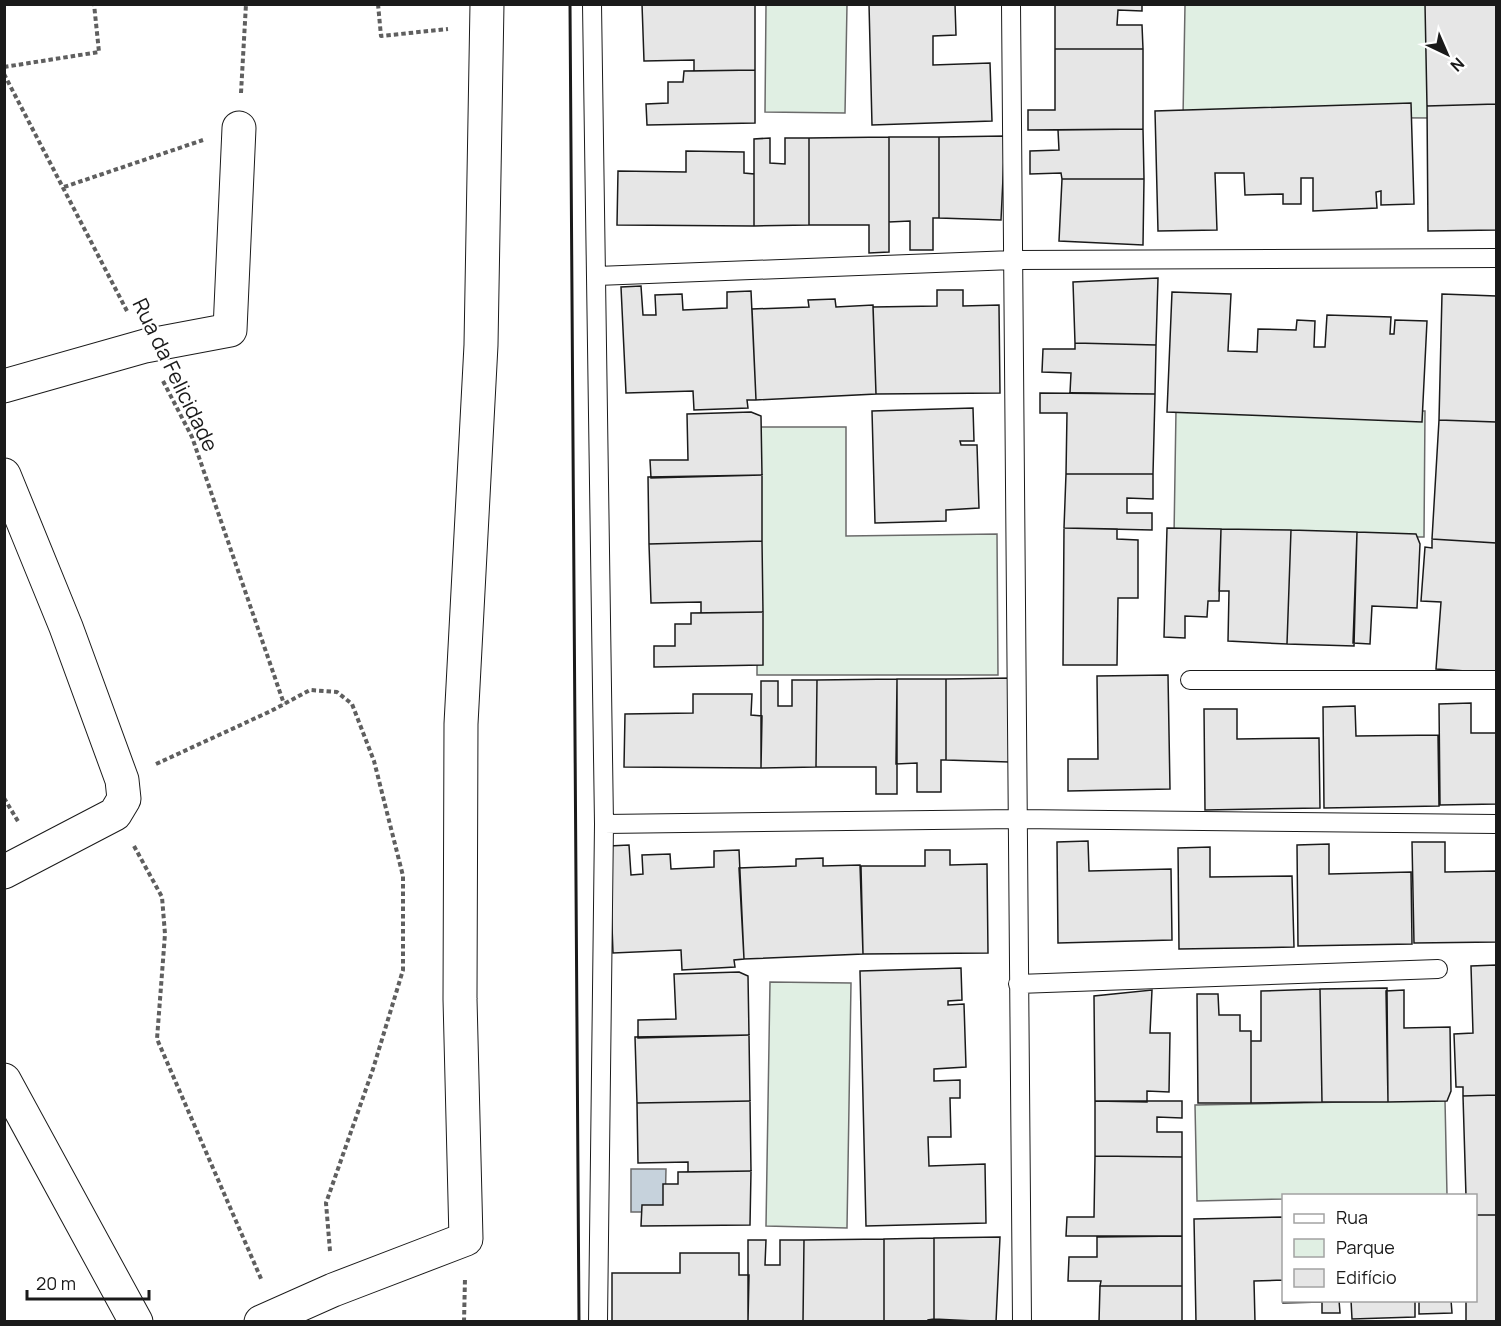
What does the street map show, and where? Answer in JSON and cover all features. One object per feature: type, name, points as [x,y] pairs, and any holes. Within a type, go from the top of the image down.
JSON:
[{"type":"street","points":[[269,1318],[333,1290],[466,1239],[460,999],[461,724],[481,345],[488,15]]},
{"type":"street","points":[[4,386],[145,346],[230,330],[239,128]]},
{"type":"street","points":[[4,475],[66,627],[122,780],[123,799],[115,814],[4,872]]},
{"type":"street","points":[[4,1080],[136,1322]]},
{"type":"lane","points":[[592,4],[604,824],[598,1322]]},
{"type":"lane","points":[[1011,4],[1022,1322]]},
{"type":"lane","points":[[597,276],[1013,260],[1497,258]]},
{"type":"lane","points":[[1190,680],[1497,680]]},
{"type":"lane","points":[[604,824],[1017,819],[1497,824]]},
{"type":"lane","points":[[1018,984],[1438,969]]},
{"type":"path","points":[[4,67],[99,52],[94,4]]},
{"type":"path","points":[[64,187],[239,128],[246,4]]},
{"type":"path","points":[[378,4],[381,36],[488,15]]},
{"type":"path","name":"Rua da Felicidade","points":[[4,74],[192,437],[284,704]]},
{"type":"path","points":[[122,780],[310,690],[337,692],[352,704],[374,761],[403,876],[403,970],[373,1069],[326,1203],[333,1290]]},
{"type":"path","points":[[115,814],[162,897],[165,934],[158,1039],[269,1318]]},
{"type":"green space","points":[[766,5],[847,5],[845,113],[765,112]]},
{"type":"green space","points":[[1185,5],[1434,5],[1433,118],[1183,117]]},
{"type":"green space","points":[[1176,410],[1425,411],[1424,537],[1174,536]]},
{"type":"green space","points":[[758,427],[846,427],[846,536],[997,534],[998,675],[757,675]]},
{"type":"green space","points":[[770,982],[851,983],[847,1228],[766,1226]]},
{"type":"green space","points":[[1445,1100],[1447,1194],[1282,1194],[1282,1199],[1197,1201],[1195,1105]]},
{"type":"shaded area","points":[[631,1169],[666,1169],[665,1212],[631,1212]]},
{"type":"building","points":[[642,4],[755,4],[755,70],[694,71],[694,60],[644,61]]},
{"type":"building","points":[[869,4],[955,4],[956,35],[933,36],[933,65],[990,63],[992,121],[872,125]]},
{"type":"building","points":[[1055,4],[1142,4],[1142,11],[1118,10],[1117,25],[1142,25],[1143,49],[1055,49]]},
{"type":"building","points":[[1425,4],[1496,4],[1496,104],[1427,106]]},
{"type":"building","points":[[1055,49],[1143,49],[1143,129],[1028,130],[1028,110],[1055,110]]},
{"type":"building","points":[[755,70],[755,123],[647,125],[646,104],[668,103],[668,82],[683,82],[684,71]]},
{"type":"building","points":[[1411,103],[1414,204],[1381,205],[1381,191],[1376,192],[1377,208],[1313,211],[1313,178],[1301,178],[1301,204],[1283,204],[1283,194],[1245,195],[1244,173],[1215,173],[1217,230],[1158,231],[1155,111]]},
{"type":"building","points":[[1496,104],[1496,230],[1428,231],[1427,106]]},
{"type":"building","points":[[1143,129],[1144,179],[1062,179],[1061,173],[1030,174],[1030,151],[1059,150],[1058,130]]},
{"type":"building","points":[[1005,136],[1001,220],[939,218],[939,137]]},
{"type":"building","points":[[889,137],[889,252],[869,253],[869,225],[809,225],[809,138]]},
{"type":"building","points":[[889,137],[939,137],[939,218],[933,218],[933,250],[910,250],[910,221],[889,222]]},
{"type":"building","points":[[770,138],[770,163],[785,164],[785,138],[809,138],[809,225],[754,226],[754,139]]},
{"type":"building","points":[[686,151],[744,152],[744,173],[754,174],[754,226],[617,225],[618,171],[686,172]]},
{"type":"building","points":[[1062,179],[1144,179],[1143,245],[1059,241]]},
{"type":"building","points":[[1158,278],[1156,345],[1075,343],[1073,282]]},
{"type":"building","points":[[641,286],[643,315],[656,315],[655,295],[682,294],[683,310],[727,308],[727,292],[751,291],[756,400],[747,400],[748,408],[694,410],[693,391],[626,393],[621,287]]},
{"type":"building","points":[[937,290],[963,290],[963,306],[999,305],[1000,393],[876,394],[873,307],[937,306]]},
{"type":"building","points":[[1172,292],[1231,294],[1228,351],[1257,352],[1258,329],[1296,330],[1297,320],[1315,321],[1314,347],[1325,347],[1327,315],[1391,317],[1390,334],[1394,334],[1395,320],[1427,321],[1422,422],[1167,412]]},
{"type":"building","points":[[1442,294],[1496,296],[1496,422],[1439,420]]},
{"type":"building","points":[[835,299],[836,307],[873,305],[876,394],[756,400],[752,309],[809,307],[808,300]]},
{"type":"building","points":[[1075,343],[1156,345],[1155,394],[1070,393],[1071,373],[1042,372],[1043,349],[1075,349]]},
{"type":"building","points":[[1040,393],[1155,394],[1153,474],[1066,474],[1067,413],[1040,413]]},
{"type":"building","points":[[973,408],[974,441],[960,441],[961,445],[977,445],[979,508],[946,510],[946,521],[875,523],[872,411]]},
{"type":"building","points":[[751,412],[761,416],[762,475],[651,478],[650,460],[688,460],[687,414]]},
{"type":"building","points":[[1439,420],[1496,422],[1496,543],[1432,539]]},
{"type":"building","points":[[1066,474],[1153,474],[1153,499],[1127,498],[1127,513],[1152,513],[1152,530],[1064,528]]},
{"type":"building","points":[[762,475],[762,541],[649,544],[648,477]]},
{"type":"building","points":[[1064,528],[1117,529],[1117,539],[1138,540],[1138,598],[1118,598],[1117,665],[1063,665]]},
{"type":"building","points":[[1167,528],[1221,529],[1219,601],[1208,601],[1207,617],[1185,616],[1185,638],[1164,637]]},
{"type":"building","points":[[1221,529],[1291,530],[1287,644],[1228,641],[1229,591],[1219,591]]},
{"type":"building","points":[[1291,530],[1357,532],[1354,646],[1287,644]]},
{"type":"building","points":[[1357,532],[1416,534],[1420,544],[1417,608],[1372,606],[1370,644],[1353,643]]},
{"type":"building","points":[[1432,539],[1496,543],[1496,673],[1436,669],[1441,602],[1421,601],[1425,547],[1432,548]]},
{"type":"building","points":[[762,541],[763,612],[701,613],[701,602],[651,603],[649,544]]},
{"type":"building","points":[[763,612],[763,665],[654,667],[654,646],[675,646],[675,624],[691,624],[691,613]]},
{"type":"building","points":[[1168,675],[1170,789],[1068,791],[1068,759],[1098,759],[1097,676]]},
{"type":"building","points":[[1012,678],[1009,762],[946,760],[946,679]]},
{"type":"building","points":[[897,679],[897,794],[876,794],[876,767],[816,767],[817,680]]},
{"type":"building","points":[[897,679],[946,679],[946,760],[941,760],[941,792],[917,792],[917,763],[896,764]]},
{"type":"building","points":[[792,680],[817,680],[816,767],[761,768],[761,681],[778,681],[778,706],[792,706]]},
{"type":"building","points":[[693,694],[752,694],[751,715],[762,716],[761,768],[624,767],[625,714],[693,713]]},
{"type":"building","points":[[1471,703],[1471,733],[1496,733],[1496,804],[1440,805],[1439,704]]},
{"type":"building","points":[[1355,706],[1356,736],[1438,735],[1439,806],[1324,808],[1323,707]]},
{"type":"building","points":[[1204,709],[1237,709],[1237,739],[1319,738],[1320,808],[1205,810]]},
{"type":"building","points":[[1088,841],[1089,871],[1171,869],[1172,940],[1058,943],[1057,842]]},
{"type":"building","points":[[1412,842],[1445,842],[1445,872],[1496,871],[1496,942],[1414,943]]},
{"type":"building","points":[[1329,844],[1329,874],[1411,872],[1412,944],[1298,946],[1297,845]]},
{"type":"building","points":[[629,845],[631,875],[643,874],[642,855],[670,854],[671,869],[714,867],[714,851],[739,850],[744,959],[734,960],[735,967],[682,970],[681,950],[613,953],[609,846]]},
{"type":"building","points":[[1210,847],[1210,877],[1292,876],[1294,947],[1179,949],[1178,848]]},
{"type":"building","points":[[925,850],[950,850],[950,865],[987,864],[988,953],[863,954],[861,866],[925,866]]},
{"type":"building","points":[[823,858],[823,866],[860,865],[863,954],[744,959],[739,868],[796,866],[796,859]]},
{"type":"building","points":[[1496,965],[1496,1095],[1463,1096],[1463,1087],[1456,1087],[1454,1034],[1473,1033],[1471,966]]},
{"type":"building","points":[[961,968],[962,1000],[948,1001],[948,1005],[964,1004],[966,1067],[934,1069],[934,1081],[960,1080],[960,1098],[950,1098],[951,1137],[928,1137],[929,1166],[985,1164],[986,1223],[866,1226],[860,971]]},
{"type":"building","points":[[739,972],[748,976],[749,1035],[638,1038],[638,1020],[676,1019],[674,974]]},
{"type":"building","points":[[1387,988],[1388,1102],[1322,1102],[1320,989]]},
{"type":"building","points":[[1320,989],[1322,1102],[1251,1103],[1251,1041],[1261,1041],[1261,991]]},
{"type":"building","points":[[1152,990],[1150,1033],[1170,1033],[1169,1092],[1147,1091],[1147,1102],[1095,1101],[1094,996]]},
{"type":"building","points":[[1404,990],[1404,1028],[1450,1027],[1451,1091],[1447,1101],[1388,1102],[1386,991]]},
{"type":"building","points":[[1197,994],[1218,994],[1219,1015],[1240,1015],[1240,1031],[1251,1031],[1251,1103],[1198,1103]]},
{"type":"building","points":[[749,1035],[750,1101],[637,1103],[635,1037]]},
{"type":"building","points":[[1496,1095],[1496,1215],[1477,1215],[1477,1194],[1466,1194],[1463,1096]]},
{"type":"building","points":[[750,1101],[751,1171],[688,1172],[688,1162],[638,1163],[637,1103]]},
{"type":"building","points":[[1095,1101],[1182,1101],[1182,1118],[1157,1117],[1157,1132],[1182,1132],[1182,1157],[1095,1156]]},
{"type":"building","points":[[1095,1156],[1182,1157],[1182,1236],[1066,1236],[1067,1217],[1094,1217]]},
{"type":"building","points":[[751,1171],[750,1225],[641,1226],[642,1205],[663,1205],[663,1184],[678,1184],[678,1172]]},
{"type":"building","points":[[1477,1215],[1496,1215],[1496,1322],[1466,1322],[1466,1302],[1477,1302]]},
{"type":"building","points":[[1282,1217],[1282,1280],[1254,1281],[1255,1322],[1196,1322],[1194,1219]]},
{"type":"building","points":[[1182,1236],[1182,1286],[1100,1286],[1101,1281],[1068,1281],[1069,1257],[1097,1257],[1097,1237]]},
{"type":"building","points":[[1000,1237],[996,1322],[934,1319],[934,1238]]},
{"type":"building","points":[[934,1238],[934,1319],[928,1322],[884,1322],[884,1239]]},
{"type":"building","points":[[884,1239],[884,1322],[803,1322],[804,1240]]},
{"type":"building","points":[[748,1240],[766,1240],[765,1265],[780,1265],[780,1240],[804,1240],[803,1322],[748,1322]]},
{"type":"building","points":[[680,1253],[739,1253],[739,1275],[749,1275],[748,1322],[612,1322],[612,1273],[680,1273]]},
{"type":"building","points":[[1100,1286],[1182,1286],[1182,1322],[1099,1322]]},
{"type":"building","points":[[1322,1302],[1339,1302],[1340,1313],[1322,1313]]},
{"type":"building","points":[[1351,1302],[1415,1302],[1415,1317],[1352,1319]]},
{"type":"building","points":[[1419,1302],[1451,1302],[1452,1313],[1419,1314]]},
{"type":"wall","points":[[570,4],[579,1322]]}]
